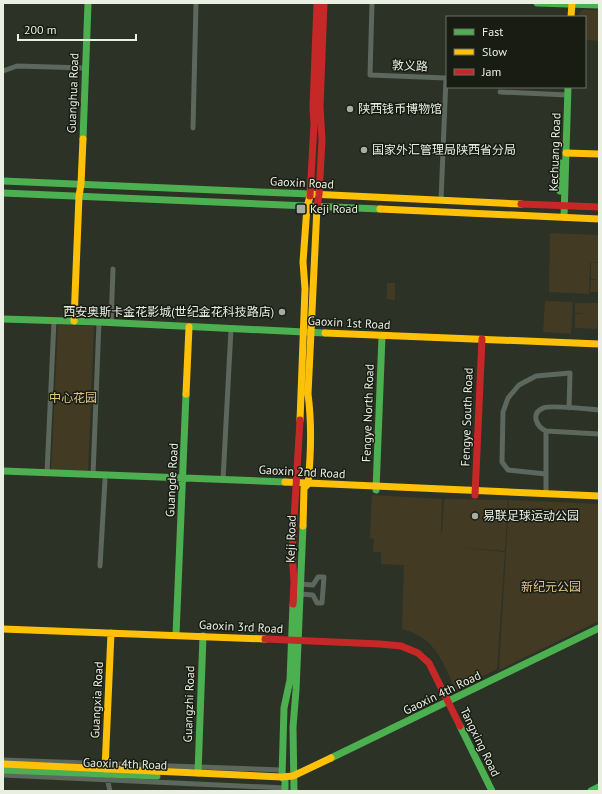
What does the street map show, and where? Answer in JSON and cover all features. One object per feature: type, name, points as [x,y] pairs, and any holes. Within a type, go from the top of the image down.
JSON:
[{"type":"street","name":"Guanghua Road","points":[[76,321],[88,3]]},
{"type":"street","points":[[193,128],[196,3]]},
{"type":"street","points":[[311,194],[317,3]]},
{"type":"street","name":"Keji Road","points":[[294,791],[292,760],[296,690],[292,553],[307,332],[317,207],[320,195],[323,130],[320,107],[324,3]]},
{"type":"street","name":"敦义路","points":[[372,3],[370,75],[446,78],[441,200]]},
{"type":"street","points":[[537,3],[599,5]]},
{"type":"street","points":[[566,16],[570,4]]},
{"type":"street","points":[[570,4],[571,16]]},
{"type":"street","points":[[3,72],[17,66],[85,68]]},
{"type":"street","name":"Kechuang Road","points":[[561,217],[566,153],[566,95],[564,88]]},
{"type":"street","name":"Kechuang Road","points":[[562,206],[566,95],[568,88]]},
{"type":"street","points":[[500,92],[566,95]]},
{"type":"street","points":[[566,153],[599,154]]},
{"type":"street","name":"Gaoxin Road","points":[[3,181],[599,207]]},
{"type":"street","name":"Gaoxin Road","points":[[3,193],[307,207],[599,218]]},
{"type":"street","name":"Keji Road","points":[[284,782],[284,708],[290,680],[300,594],[306,486],[312,415],[308,394],[304,262],[307,207],[311,194]]},
{"type":"street","points":[[111,323],[113,269]]},
{"type":"street","points":[[3,319],[54,321],[47,473]]},
{"type":"street","name":"Gaoxin 1st Road","points":[[54,321],[599,344]]},
{"type":"street","points":[[92,475],[99,322]]},
{"type":"street","name":"Guangde Road","points":[[176,635],[189,327]]},
{"type":"street","points":[[223,480],[231,329]]},
{"type":"street","name":"Fengye North Road","points":[[376,489],[382,336]]},
{"type":"street","name":"Fengye South Road","points":[[475,493],[482,340]]},
{"type":"street","points":[[546,474],[508,470],[505,467],[502,462],[503,412],[508,398],[520,385],[536,376],[570,373],[569,408]]},
{"type":"street","points":[[599,410],[547,407],[538,411],[536,416],[536,424],[540,429],[546,432],[599,434]]},
{"type":"street","points":[[546,432],[546,494]]},
{"type":"street","name":"Gaoxin 2nd Road","points":[[3,471],[296,485]]},
{"type":"street","name":"Gaoxin 2nd Road","points":[[3,475],[105,480],[223,480],[306,486],[599,500]]},
{"type":"street","points":[[100,566],[105,480]]},
{"type":"street","name":"Gaoxin 2nd Road","points":[[475,493],[599,496]]},
{"type":"street","points":[[300,584],[313,585],[318,577],[324,577],[322,603],[317,603],[313,595],[300,594]]},
{"type":"street","name":"Gaoxin 4th Road","points":[[3,764],[106,772],[284,782],[293,776],[599,628]]},
{"type":"street","name":"Gaoxin 3rd Road","points":[[3,629],[295,640],[380,644],[405,647],[422,654],[429,663],[448,702]]},
{"type":"street","name":"Guangxia Road","points":[[106,772],[111,633]]},
{"type":"street","name":"Guangzhi Road","points":[[198,770],[203,636]]},
{"type":"street","name":"Tangxing Road","points":[[448,702],[492,791]]},
{"type":"street","name":"Gaoxin 4th Road","points":[[3,760],[106,772]]},
{"type":"street","name":"Gaoxin 4th Road","points":[[3,770],[106,772]]},
{"type":"street","name":"Gaoxin 4th Road","points":[[3,775],[198,770],[284,782]]},
{"type":"street","points":[[106,772],[110,791]]},
{"type":"street","points":[[591,791],[599,787]]},
{"type":"green space","points":[[582,10],[599,10],[599,41],[586,40],[586,16],[577,16]]},
{"type":"green space","points":[[550,233],[599,235],[599,262],[590,262],[589,294],[549,292]]},
{"type":"green space","points":[[591,262],[599,263],[599,280],[591,279]]},
{"type":"green space","points":[[591,280],[599,280],[599,292],[590,292]]},
{"type":"green space","points":[[387,283],[395,283],[395,300],[387,299]]},
{"type":"green space","points":[[545,301],[573,302],[571,334],[543,332]]},
{"type":"green space","points":[[575,303],[599,303],[597,329],[575,328],[575,314],[587,314],[575,313]]},
{"type":"green space","name":"中心花园","points":[[58,325],[94,326],[88,472],[51,471]]},
{"type":"green space","points":[[372,495],[442,499],[441,533],[444,499],[508,500],[505,551],[454,547],[505,552],[497,669],[456,690],[442,660],[430,645],[423,638],[402,629],[404,565],[381,564],[381,552],[373,552],[374,539],[370,538]]},
{"type":"green space","name":"新纪元公园","points":[[509,500],[599,504],[599,621],[499,670]]},
{"type":"traffic: fast","points":[[83,139],[88,3]]},
{"type":"traffic: fast","points":[[537,3],[599,5]]},
{"type":"traffic: fast","points":[[564,217],[568,88]]},
{"type":"traffic: fast","points":[[560,191],[561,163]]},
{"type":"traffic: fast","points":[[3,181],[310,194]]},
{"type":"traffic: fast","points":[[3,193],[380,209]]},
{"type":"traffic: fast","points":[[3,319],[325,333]]},
{"type":"traffic: fast","points":[[376,490],[382,336]]},
{"type":"traffic: fast","points":[[176,635],[186,394]]},
{"type":"traffic: fast","points":[[3,471],[285,482]]},
{"type":"traffic: fast","points":[[294,791],[293,727],[303,526]]},
{"type":"traffic: fast","points":[[285,791],[285,781],[282,777],[284,708],[290,680],[293,604]]},
{"type":"traffic: fast","points":[[331,758],[599,628]]},
{"type":"traffic: fast","points":[[198,773],[203,636]]},
{"type":"traffic: fast","points":[[460,726],[492,791]]},
{"type":"traffic: fast","points":[[3,770],[157,776]]},
{"type":"traffic: fast","points":[[591,791],[599,787]]},
{"type":"traffic: slow","points":[[571,16],[572,3]]},
{"type":"traffic: slow","points":[[74,321],[83,139]]},
{"type":"traffic: slow","points":[[566,153],[599,154]]},
{"type":"traffic: slow","points":[[310,194],[521,204]]},
{"type":"traffic: slow","points":[[300,420],[305,289],[303,262],[307,207],[310,196]]},
{"type":"traffic: slow","points":[[303,526],[304,488],[308,484],[311,428],[308,394],[317,207]]},
{"type":"traffic: slow","points":[[380,209],[599,219]]},
{"type":"traffic: slow","points":[[186,394],[189,327]]},
{"type":"traffic: slow","points":[[325,333],[599,344]]},
{"type":"traffic: slow","points":[[285,482],[599,496]]},
{"type":"traffic: slow","points":[[3,629],[265,639]]},
{"type":"traffic: slow","points":[[105,769],[111,633]]},
{"type":"traffic: slow","points":[[3,764],[282,777],[293,776],[331,758]]},
{"type":"traffic: jam","points":[[310,196],[314,124],[313,107],[317,3]]},
{"type":"traffic: jam","points":[[317,207],[322,140],[320,107],[324,3]]},
{"type":"traffic: jam","points":[[521,204],[599,207]]},
{"type":"traffic: jam","points":[[475,495],[482,339]]},
{"type":"traffic: jam","points":[[293,604],[294,581],[292,553],[300,420]]},
{"type":"traffic: jam","points":[[265,639],[380,644],[401,646],[418,653],[429,663],[460,726]]},
{"type":"place","name":"陕西钱币博物馆","points":[[350,109]]},
{"type":"place","name":"国家外汇管理局陕西省分局","points":[[364,150]]},
{"type":"place","name":"Keji Road","points":[[301,209]]},
{"type":"place","name":"西安奥斯卡金花影城(世纪金花科技路店)","points":[[282,312]]},
{"type":"place","name":"易联足球运动公园","points":[[475,516]]}]
